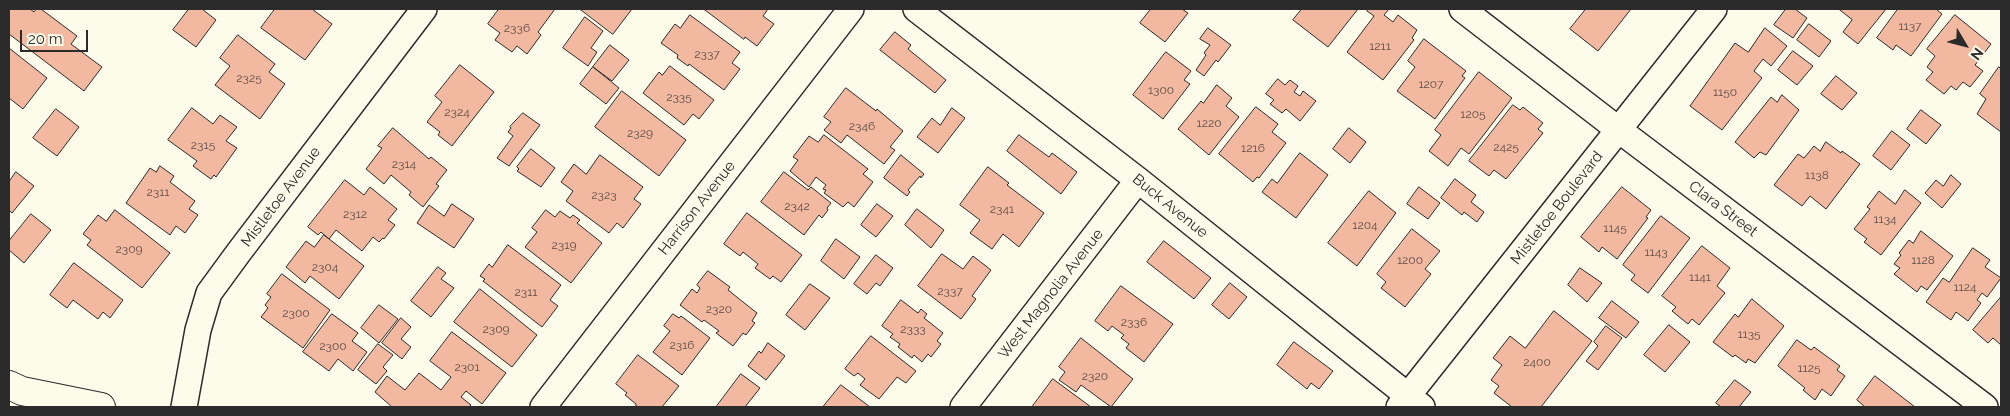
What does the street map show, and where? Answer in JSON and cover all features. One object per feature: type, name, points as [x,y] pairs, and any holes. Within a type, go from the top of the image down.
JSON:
[{"type":"main road","points":[[9,385],[22,391],[84,405]]},
{"type":"street","name":"Mistletoe Avenue","points":[[184,407],[198,330],[209,293],[424,9]]},
{"type":"street","name":"Harrison Avenue","points":[[544,407],[851,9]]},
{"type":"street","name":"Buck Avenue","points":[[916,9],[1138,180],[1410,404]]},
{"type":"street","name":"Clara Street","points":[[1462,9],[1985,407]]},
{"type":"street","name":"Mistletoe Boulevard","points":[[1410,404],[1714,9]]},
{"type":"street","name":"West Magnolia Avenue","points":[[963,407],[1138,180]]},
{"type":"building","points":[[10,9],[30,9],[34,12],[36,9],[41,9],[77,36],[71,44],[102,67],[84,91],[9,34]]},
{"type":"building","points":[[189,9],[202,9],[216,20],[196,47],[173,30]]},
{"type":"building","points":[[275,9],[312,9],[332,24],[305,60],[261,28]]},
{"type":"building","points":[[499,9],[555,9],[538,32],[541,35],[527,54],[517,46],[512,52],[495,40],[500,33],[488,24]]},
{"type":"building","points":[[580,9],[632,9],[613,34]]},
{"type":"building","points":[[704,9],[768,9],[763,16],[774,24],[757,46],[745,37],[744,39]]},
{"type":"building","points":[[1151,9],[1182,9],[1188,13],[1165,42],[1140,23]]},
{"type":"building","points":[[1302,9],[1358,9],[1328,47],[1293,20]]},
{"type":"building","points":[[1369,9],[1389,9],[1384,15],[1393,22],[1398,15],[1417,30],[1412,38],[1414,40],[1383,80],[1347,52],[1374,16],[1367,11]]},
{"type":"building","points":[[1586,9],[1631,9],[1598,51],[1570,29]]},
{"type":"building","points":[[1786,9],[1795,9],[1807,18],[1793,38],[1774,25]]},
{"type":"building","points":[[1839,9],[1886,9],[1858,44],[1843,32],[1852,20]]},
{"type":"building","points":[[1898,9],[1936,9],[1942,14],[1911,56],[1896,45],[1893,50],[1877,38]]},
{"type":"building","points":[[690,15],[740,52],[732,63],[740,69],[724,90],[689,64],[688,66],[677,58],[678,55],[661,43],[675,24],[680,28]]},
{"type":"building","points":[[1955,15],[1991,44],[1975,65],[1983,71],[1970,87],[1963,82],[1956,90],[1951,86],[1944,94],[1926,80],[1933,72],[1927,67],[1935,56],[1927,49]]},
{"type":"building","points":[[585,17],[603,31],[591,48],[597,52],[588,66],[563,48]]},
{"type":"building","points":[[1809,24],[1831,41],[1819,57],[1797,40]]},
{"type":"building","points":[[1208,28],[1231,45],[1204,76],[1196,70],[1210,45],[1200,39]]},
{"type":"building","points":[[1765,28],[1787,46],[1771,66],[1763,59],[1754,71],[1762,78],[1722,130],[1690,106],[1735,43],[1748,52]]},
{"type":"building","points":[[895,32],[911,45],[908,49],[946,80],[935,93],[880,50]]},
{"type":"building","points":[[238,35],[275,64],[269,72],[285,84],[260,119],[215,85],[230,66],[220,58]]},
{"type":"building","points":[[1424,39],[1466,71],[1462,76],[1465,78],[1435,119],[1397,91],[1415,67],[1408,61]]},
{"type":"building","points":[[610,45],[629,60],[612,81],[593,67]]},
{"type":"building","points":[[9,48],[47,78],[23,109],[9,98]]},
{"type":"building","points":[[1793,51],[1813,66],[1797,85],[1778,70]]},
{"type":"building","points":[[1166,52],[1191,71],[1184,80],[1190,84],[1163,119],[1133,95]]},
{"type":"building","points":[[460,65],[494,92],[452,146],[438,135],[440,132],[427,122],[442,102],[435,96]]},
{"type":"building","points":[[670,66],[714,100],[699,119],[693,114],[684,125],[643,93],[659,72],[662,75]]},
{"type":"building","points":[[593,67],[619,88],[606,104],[580,84]]},
{"type":"building","points":[[1999,67],[2001,69],[2001,132],[1977,114],[1986,99],[1980,94]]},
{"type":"building","points":[[1479,72],[1512,98],[1469,154],[1461,148],[1448,166],[1429,151],[1441,135],[1435,130]]},
{"type":"building","points":[[1836,76],[1857,93],[1842,110],[1821,94]]},
{"type":"building","points":[[1278,79],[1285,85],[1290,80],[1298,86],[1294,92],[1300,96],[1303,91],[1316,101],[1300,121],[1286,109],[1282,113],[1270,104],[1274,100],[1266,94]]},
{"type":"building","points":[[1217,85],[1232,98],[1226,106],[1239,117],[1209,155],[1178,129]]},
{"type":"building","points":[[846,88],[876,111],[877,109],[903,131],[890,147],[895,150],[884,164],[847,135],[841,143],[824,130],[831,122],[824,117]]},
{"type":"building","points":[[622,91],[686,140],[659,176],[595,127]]},
{"type":"building","points":[[1782,95],[1799,110],[1766,155],[1760,152],[1754,158],[1735,142],[1771,97],[1777,102]]},
{"type":"building","points":[[1513,105],[1520,110],[1523,107],[1543,123],[1538,129],[1543,133],[1506,179],[1494,170],[1489,176],[1469,161]]},
{"type":"building","points":[[1256,107],[1278,124],[1272,132],[1286,143],[1259,178],[1257,177],[1253,182],[1219,154]]},
{"type":"building","points":[[192,108],[213,124],[220,115],[237,127],[226,141],[237,148],[216,177],[214,175],[211,179],[193,166],[197,161],[168,140]]},
{"type":"building","points":[[952,108],[965,118],[938,153],[917,137],[932,118],[940,125]]},
{"type":"building","points":[[56,109],[79,127],[57,156],[33,138]]},
{"type":"building","points":[[1921,110],[1941,125],[1926,144],[1907,129]]},
{"type":"building","points":[[523,113],[540,125],[509,166],[497,158],[513,136],[508,132],[510,127]]},
{"type":"building","points":[[393,128],[429,159],[431,157],[447,170],[436,184],[439,186],[423,207],[409,195],[411,192],[391,175],[384,184],[366,169],[382,148],[378,146]]},
{"type":"building","points":[[1349,128],[1366,142],[1350,163],[1333,149]]},
{"type":"building","points":[[1892,131],[1910,145],[1891,170],[1873,156]]},
{"type":"building","points":[[824,135],[868,169],[863,174],[873,182],[854,207],[848,202],[843,207],[824,193],[826,190],[823,189],[826,185],[816,177],[809,187],[790,171],[798,160],[793,157],[809,136],[818,142]]},
{"type":"building","points":[[1019,135],[1049,157],[1052,153],[1077,172],[1061,194],[1007,151]]},
{"type":"building","points":[[1826,142],[1860,164],[1826,209],[1810,196],[1802,206],[1774,185],[1798,154],[1804,158],[1814,146],[1820,151]]},
{"type":"building","points":[[531,149],[555,168],[541,187],[517,171],[519,169],[517,167]]},
{"type":"building","points":[[1300,153],[1328,175],[1296,218],[1262,192],[1272,179],[1277,183]]},
{"type":"building","points":[[600,155],[643,187],[634,199],[641,204],[623,228],[617,223],[609,233],[566,201],[573,191],[561,182],[574,164],[586,174]]},
{"type":"building","points":[[901,155],[924,174],[908,190],[910,192],[907,196],[884,178]]},
{"type":"building","points":[[160,166],[174,176],[170,182],[195,201],[189,209],[198,215],[185,233],[176,226],[170,235],[126,203],[150,168],[156,172]]},
{"type":"building","points":[[988,167],[1009,183],[1007,185],[1044,213],[1019,247],[1003,234],[992,249],[970,233],[980,220],[960,205]]},
{"type":"building","points":[[16,172],[34,186],[12,213],[9,210],[9,182]]},
{"type":"building","points":[[784,172],[808,190],[811,187],[831,203],[822,218],[819,215],[804,235],[761,202]]},
{"type":"building","points":[[1951,175],[1961,184],[1942,208],[1925,193],[1936,180],[1943,186]]},
{"type":"building","points":[[1455,179],[1476,195],[1471,202],[1484,212],[1477,222],[1464,212],[1462,215],[1441,198]]},
{"type":"building","points":[[345,180],[364,195],[370,187],[397,209],[388,220],[395,225],[384,239],[379,242],[373,237],[362,251],[336,230],[329,239],[321,232],[318,235],[308,227]]},
{"type":"building","points":[[1419,187],[1440,203],[1428,219],[1407,204]]},
{"type":"building","points":[[1622,187],[1651,210],[1646,217],[1648,218],[1617,259],[1602,247],[1599,252],[1581,237]]},
{"type":"building","points":[[1905,190],[1921,203],[1881,255],[1864,242],[1867,239],[1854,229],[1870,209],[1867,207],[1879,191],[1895,204]]},
{"type":"building","points":[[1369,191],[1396,213],[1357,266],[1328,243]]},
{"type":"building","points":[[452,204],[474,219],[454,248],[417,223],[429,205],[444,216]]},
{"type":"building","points":[[877,204],[893,216],[876,237],[861,225]]},
{"type":"building","points":[[917,209],[944,230],[931,248],[905,225]]},
{"type":"building","points":[[115,210],[170,253],[142,288],[87,245],[91,240],[83,234],[98,215],[106,221]]},
{"type":"building","points":[[546,210],[555,217],[560,211],[570,218],[573,215],[580,220],[577,223],[602,243],[571,283],[525,247],[537,232],[532,228]]},
{"type":"building","points":[[747,213],[802,255],[781,282],[773,276],[770,279],[755,268],[758,264],[743,252],[740,256],[724,244]]},
{"type":"building","points":[[31,214],[51,230],[24,263],[9,250],[9,241]]},
{"type":"building","points":[[1661,216],[1690,238],[1648,293],[1631,280],[1635,275],[1623,265]]},
{"type":"building","points":[[1412,229],[1440,251],[1425,269],[1431,274],[1405,307],[1381,288],[1386,282],[1377,274]]},
{"type":"building","points":[[1921,231],[1953,256],[1927,290],[1921,286],[1917,292],[1894,274],[1900,268],[1894,264],[1901,255],[1899,253],[1909,240],[1913,243]]},
{"type":"building","points":[[324,235],[364,266],[339,299],[310,276],[305,283],[286,267],[306,241],[314,247]]},
{"type":"building","points":[[836,239],[860,257],[844,279],[821,261]]},
{"type":"building","points":[[1164,241],[1211,278],[1194,299],[1147,262]]},
{"type":"building","points":[[508,245],[561,285],[550,300],[558,306],[542,327],[483,281],[485,279],[480,276],[489,264],[492,267]]},
{"type":"building","points":[[1702,246],[1730,268],[1717,286],[1725,293],[1699,325],[1692,319],[1688,324],[1672,311],[1676,307],[1662,296]]},
{"type":"building","points":[[1973,248],[1990,260],[1985,267],[2001,278],[1987,297],[1982,293],[1977,300],[1981,303],[1968,321],[1956,312],[1951,320],[1926,302],[1943,278],[1949,282]]},
{"type":"building","points":[[942,254],[963,269],[973,256],[991,270],[972,296],[976,299],[961,319],[918,286]]},
{"type":"building","points":[[876,255],[893,268],[880,286],[876,283],[867,294],[854,284]]},
{"type":"building","points":[[74,263],[123,300],[110,318],[103,312],[98,319],[73,300],[67,308],[50,295]]},
{"type":"building","points":[[438,267],[446,273],[441,279],[454,288],[431,317],[411,301]]},
{"type":"building","points":[[1580,268],[1602,283],[1587,302],[1568,285]]},
{"type":"building","points":[[708,271],[730,287],[728,290],[757,313],[752,321],[755,323],[746,335],[743,333],[733,346],[716,333],[719,331],[704,320],[702,322],[680,305],[692,289],[697,293],[700,288],[697,285]]},
{"type":"building","points":[[282,274],[330,310],[303,348],[261,317],[268,308],[265,305],[271,297],[267,294]]},
{"type":"building","points":[[1230,283],[1247,297],[1229,319],[1212,305]]},
{"type":"building","points":[[810,284],[830,298],[805,330],[786,315]]},
{"type":"building","points":[[1121,286],[1173,324],[1144,362],[1126,348],[1129,344],[1121,338],[1124,335],[1112,326],[1108,331],[1095,321]]},
{"type":"building","points":[[480,289],[537,335],[512,367],[454,322]]},
{"type":"building","points":[[2001,297],[2001,345],[1993,338],[1988,343],[1973,330]]},
{"type":"building","points":[[1752,299],[1784,326],[1755,363],[1748,359],[1746,363],[1735,355],[1733,357],[1713,342],[1735,314],[1738,317]]},
{"type":"building","points":[[901,300],[918,313],[921,309],[927,314],[924,318],[943,333],[937,341],[941,344],[931,357],[928,354],[922,362],[914,355],[912,358],[898,347],[900,344],[890,337],[893,334],[882,326]]},
{"type":"building","points":[[1612,301],[1639,322],[1626,338],[1599,318]]},
{"type":"building","points":[[379,305],[398,319],[379,343],[361,328]]},
{"type":"building","points":[[1554,311],[1592,341],[1541,407],[1512,407],[1494,393],[1499,386],[1491,380],[1502,365],[1493,358],[1510,336],[1525,348]]},
{"type":"building","points":[[332,314],[358,333],[352,341],[367,352],[353,371],[338,359],[329,371],[303,352]]},
{"type":"building","points":[[673,314],[679,318],[681,316],[710,338],[682,375],[653,352],[670,331],[664,326]]},
{"type":"building","points":[[401,318],[411,327],[401,339],[411,347],[402,359],[382,343]]},
{"type":"building","points":[[1669,325],[1690,342],[1665,372],[1644,355]]},
{"type":"building","points":[[1606,326],[1622,338],[1598,370],[1586,361],[1598,346],[1594,342]]},
{"type":"building","points":[[452,332],[506,373],[482,404],[466,391],[461,397],[471,405],[469,407],[392,407],[375,392],[387,376],[405,390],[419,373],[441,390],[451,377],[430,361]]},
{"type":"building","points":[[871,336],[916,371],[906,383],[897,377],[879,399],[860,385],[865,379],[858,373],[854,376],[845,369]]},
{"type":"building","points":[[1081,338],[1133,379],[1111,407],[1081,385],[1076,392],[1059,380],[1065,372],[1059,367]]},
{"type":"building","points":[[1797,340],[1811,350],[1814,347],[1840,366],[1837,370],[1845,376],[1831,396],[1822,389],[1815,400],[1803,390],[1805,388],[1778,366]]},
{"type":"building","points":[[1294,342],[1333,371],[1319,389],[1311,383],[1307,389],[1277,365]]},
{"type":"building","points":[[768,343],[785,356],[766,380],[748,366],[759,351],[761,353]]},
{"type":"building","points":[[378,344],[393,355],[383,367],[387,371],[376,384],[358,370]]},
{"type":"building","points":[[638,355],[679,386],[662,407],[636,407],[636,404],[625,395],[627,393],[616,384]]},
{"type":"building","points":[[741,374],[760,388],[745,407],[718,407],[717,406]]},
{"type":"building","points":[[1875,376],[1915,407],[1865,407],[1857,400]]},
{"type":"building","points":[[1053,379],[1091,407],[1032,407]]},
{"type":"building","points":[[1735,380],[1751,392],[1739,407],[1721,407],[1716,403]]},
{"type":"building","points":[[841,385],[870,407],[823,407]]}]
